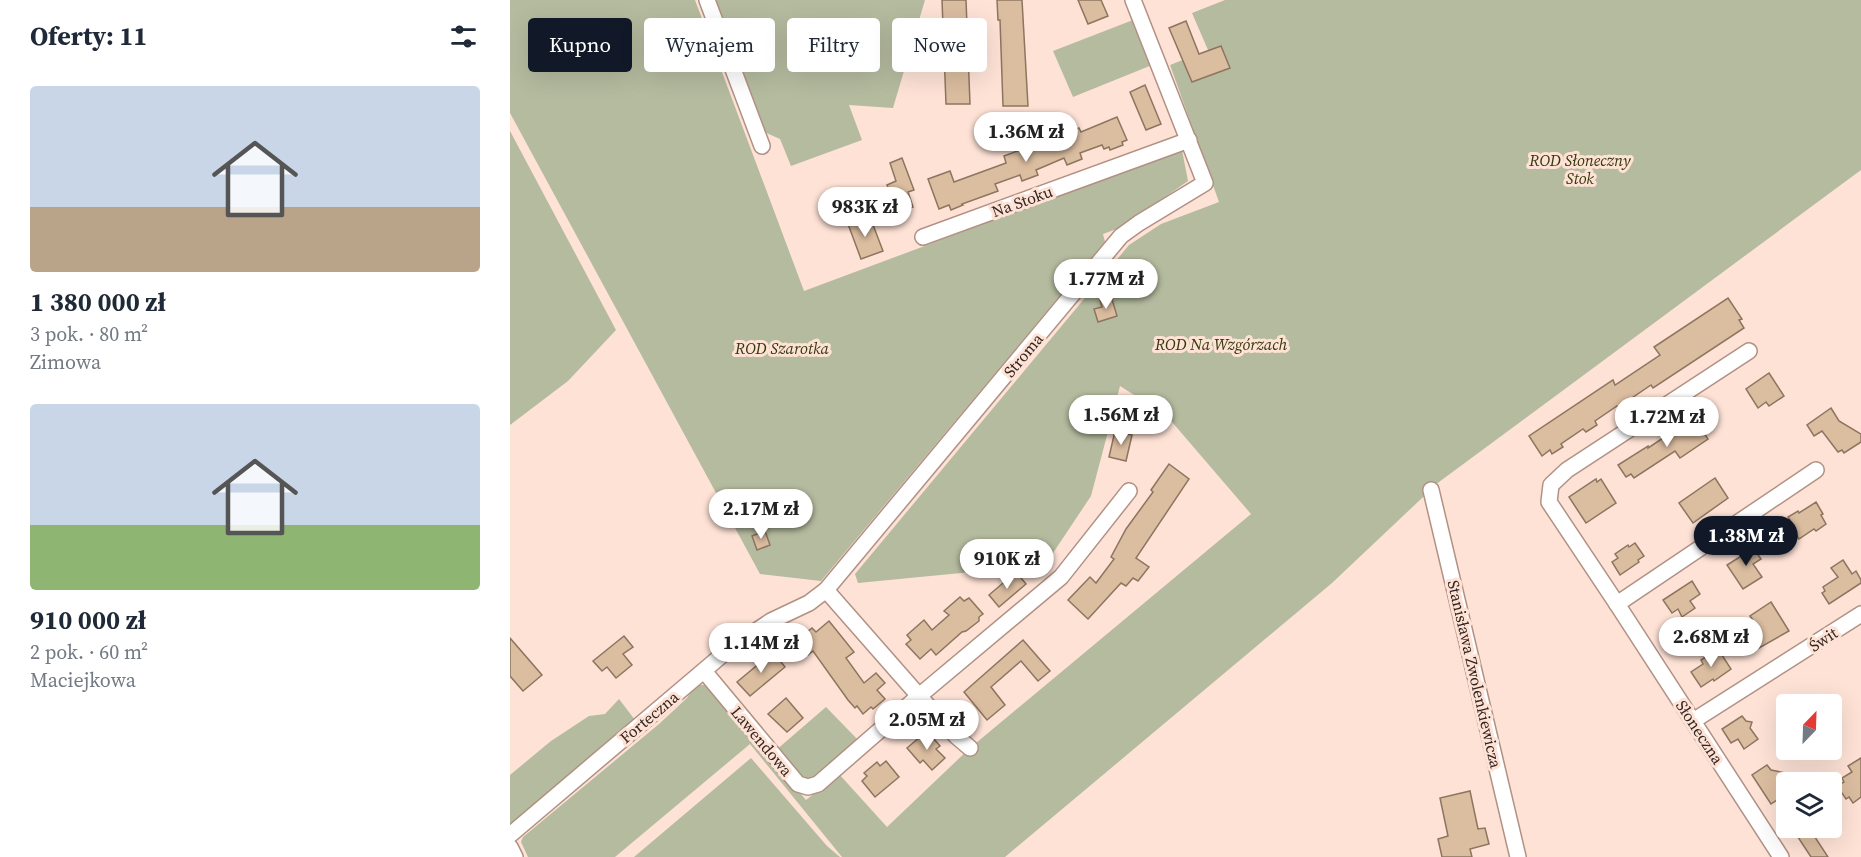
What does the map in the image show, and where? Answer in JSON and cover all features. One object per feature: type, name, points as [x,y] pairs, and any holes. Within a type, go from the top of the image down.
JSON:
[{"type":"street","points":[[707,0],[762,146]]},
{"type":"street","name":"Stroma","points":[[826,590],[1121,236],[1205,183],[1132,0]]},
{"type":"street","name":"Na Stoku","points":[[923,237],[1189,140]]},
{"type":"street","name":"Słoneczna","points":[[1749,351],[1566,470],[1551,485],[1549,502],[1781,857]]},
{"type":"street","points":[[1617,604],[1816,470]]},
{"type":"street","name":"Stanisława Zwolenkiewicza","points":[[1431,490],[1518,857]]},
{"type":"street","points":[[919,696],[1061,577],[1130,491]]},
{"type":"street","points":[[826,590],[919,696],[970,748]]},
{"type":"street","name":"Forteczna","points":[[510,835],[751,633],[809,603],[826,590]]},
{"type":"street","name":"Świt","points":[[1694,722],[1861,614]]},
{"type":"street","name":"Lawendowa","points":[[704,671],[798,784],[808,787],[818,784],[919,696]]},
{"type":"street","points":[[510,847],[515,857]]},
{"type":"green space","name":"ROD Szarotka","points":[[510,0],[695,0],[702,18],[644,18],[644,72],[722,72],[804,291],[1182,150],[1188,181],[1122,227],[1103,234],[1105,242],[821,581],[760,574],[510,113]]},
{"type":"green space","points":[[713,0],[925,0],[920,18],[892,18],[892,72],[904,72],[893,108],[849,105],[862,140],[791,166],[780,139],[762,131],[740,72],[775,72],[775,18],[720,18]]},
{"type":"green space","points":[[1225,0],[1861,0],[1861,170],[1439,482],[1332,583],[1005,857],[842,857],[750,744],[615,857],[528,857],[521,842],[523,837],[659,724],[699,685],[708,685],[806,800],[839,774],[887,827],[970,748],[1251,514],[1166,415],[1120,386],[1091,496],[1045,565],[858,583],[855,574],[1129,245],[1161,224],[1219,202],[1170,65],[1208,50],[1192,13]]},
{"type":"green space","points":[[1133,20],[1152,65],[1073,97],[1053,51]]},
{"type":"green space","points":[[510,131],[616,330],[568,381],[510,425]]},
{"type":"green space","points":[[619,699],[635,720],[510,826],[510,775],[551,741],[589,716],[605,714]]},
{"type":"green space","points":[[826,707],[860,742],[816,779],[796,778],[775,751]]},
{"type":"green space","points":[[751,758],[827,846],[840,857],[634,857]]},
{"type":"building","points":[[942,0],[966,0],[967,18],[943,18]]},
{"type":"building","points":[[997,0],[1022,0],[1028,106],[1003,106],[1000,20],[998,20]]},
{"type":"building","points":[[1078,0],[1101,0],[1108,16],[1088,24]]},
{"type":"building","points":[[1186,21],[1199,54],[1221,46],[1230,68],[1192,82],[1169,28]]},
{"type":"building","points":[[945,72],[969,72],[970,104],[946,104]]},
{"type":"building","points":[[1145,85],[1161,124],[1146,130],[1130,92]]},
{"type":"building","points":[[1117,117],[1127,140],[1122,142],[1123,145],[1110,150],[1109,147],[1104,149],[1102,145],[1080,153],[1082,159],[1067,165],[1064,158],[1036,170],[1038,175],[1022,181],[1020,175],[995,184],[998,191],[951,210],[949,205],[939,209],[928,179],[950,171],[954,182],[1006,163],[1004,156],[1079,128],[1081,132]]},
{"type":"building","points":[[902,158],[914,190],[908,192],[913,207],[898,212],[887,185],[896,181],[890,163]]},
{"type":"building","points":[[870,217],[883,251],[861,259],[848,224]]},
{"type":"building","points":[[1111,296],[1117,316],[1098,322],[1094,309],[1102,307],[1100,300]]},
{"type":"building","points":[[1728,298],[1742,319],[1739,320],[1744,328],[1653,388],[1651,385],[1629,400],[1631,403],[1620,410],[1617,406],[1595,421],[1597,425],[1586,432],[1583,429],[1561,444],[1563,447],[1552,454],[1550,450],[1542,456],[1529,436],[1613,380],[1615,385],[1660,355],[1654,347]]},
{"type":"building","points":[[1769,373],[1784,396],[1769,406],[1766,402],[1758,408],[1746,389]]},
{"type":"building","points":[[1831,408],[1839,421],[1861,434],[1861,442],[1844,453],[1842,450],[1838,452],[1822,431],[1814,436],[1807,425]]},
{"type":"building","points":[[1698,415],[1707,427],[1702,430],[1708,439],[1680,458],[1675,451],[1634,478],[1631,474],[1626,477],[1618,465]]},
{"type":"building","points":[[1115,431],[1132,435],[1126,461],[1109,457]]},
{"type":"building","points":[[1169,464],[1189,479],[1136,558],[1149,567],[1138,581],[1133,578],[1126,586],[1121,583],[1088,619],[1068,600],[1090,577],[1096,583],[1114,559],[1111,557],[1126,529],[1153,492],[1151,490]]},
{"type":"building","points":[[1715,478],[1728,498],[1693,523],[1679,503]]},
{"type":"building","points":[[1596,479],[1597,482],[1601,479],[1616,503],[1586,523],[1569,497]]},
{"type":"building","points":[[1816,502],[1826,524],[1799,539],[1788,517]]},
{"type":"building","points":[[765,531],[770,545],[757,550],[752,536]]},
{"type":"building","points":[[1635,543],[1644,556],[1620,575],[1612,562],[1618,558],[1615,554]]},
{"type":"building","points":[[1750,543],[1761,559],[1753,564],[1762,577],[1743,589],[1727,565],[1743,555],[1739,550]]},
{"type":"building","points":[[1843,560],[1852,574],[1856,571],[1861,583],[1829,604],[1822,593],[1825,591],[1823,587],[1838,577],[1831,568]]},
{"type":"building","points":[[1016,572],[1026,584],[999,607],[989,595]]},
{"type":"building","points":[[1692,581],[1700,594],[1690,601],[1695,608],[1682,617],[1678,609],[1672,613],[1663,600]]},
{"type":"building","points":[[960,597],[964,601],[969,598],[983,614],[979,617],[979,621],[962,632],[936,655],[931,649],[920,659],[906,644],[911,640],[907,635],[924,620],[932,630],[949,615],[944,611]]},
{"type":"building","points":[[1771,602],[1789,631],[1759,648],[1746,629],[1755,623],[1750,616]]},
{"type":"building","points":[[829,621],[854,652],[846,658],[864,683],[876,673],[885,683],[877,690],[885,699],[863,714],[848,700],[813,651],[808,655],[796,641],[812,628],[816,632]]},
{"type":"building","points":[[624,636],[633,647],[623,654],[632,665],[616,678],[607,667],[602,671],[593,661]]},
{"type":"building","points":[[510,638],[542,675],[523,691],[510,676]]},
{"type":"building","points":[[1023,640],[1050,671],[1038,681],[1021,661],[991,687],[1005,705],[987,720],[964,692]]},
{"type":"building","points":[[1718,649],[1731,669],[1701,687],[1691,672],[1703,664],[1701,660]]},
{"type":"building","points":[[773,652],[785,667],[750,696],[737,682]]},
{"type":"building","points":[[786,698],[803,718],[787,732],[768,714]]},
{"type":"building","points":[[1742,716],[1746,721],[1752,722],[1750,728],[1758,739],[1744,749],[1738,739],[1731,743],[1722,729]]},
{"type":"building","points":[[927,731],[940,746],[936,749],[945,758],[932,770],[923,760],[920,763],[907,748]]},
{"type":"building","points":[[1861,758],[1861,797],[1853,803],[1849,797],[1846,799],[1842,793],[1844,782],[1842,778],[1852,772],[1848,766]]},
{"type":"building","points":[[886,761],[899,777],[875,797],[862,781],[867,776],[864,773],[877,762],[880,766]]},
{"type":"building","points":[[1767,765],[1771,770],[1781,772],[1776,772],[1776,801],[1771,804],[1752,775]]},
{"type":"building","points":[[1470,791],[1478,829],[1485,828],[1489,844],[1470,849],[1472,857],[1442,857],[1438,839],[1448,836],[1440,798]]},
{"type":"building","points":[[1799,838],[1816,838],[1828,857],[1811,857]]},
{"type":"park label","name":"ROD Słoneczny Stok","points":[[1580,169]]},
{"type":"park label","name":"ROD Na Wzgórzach","points":[[1221,344]]}]
